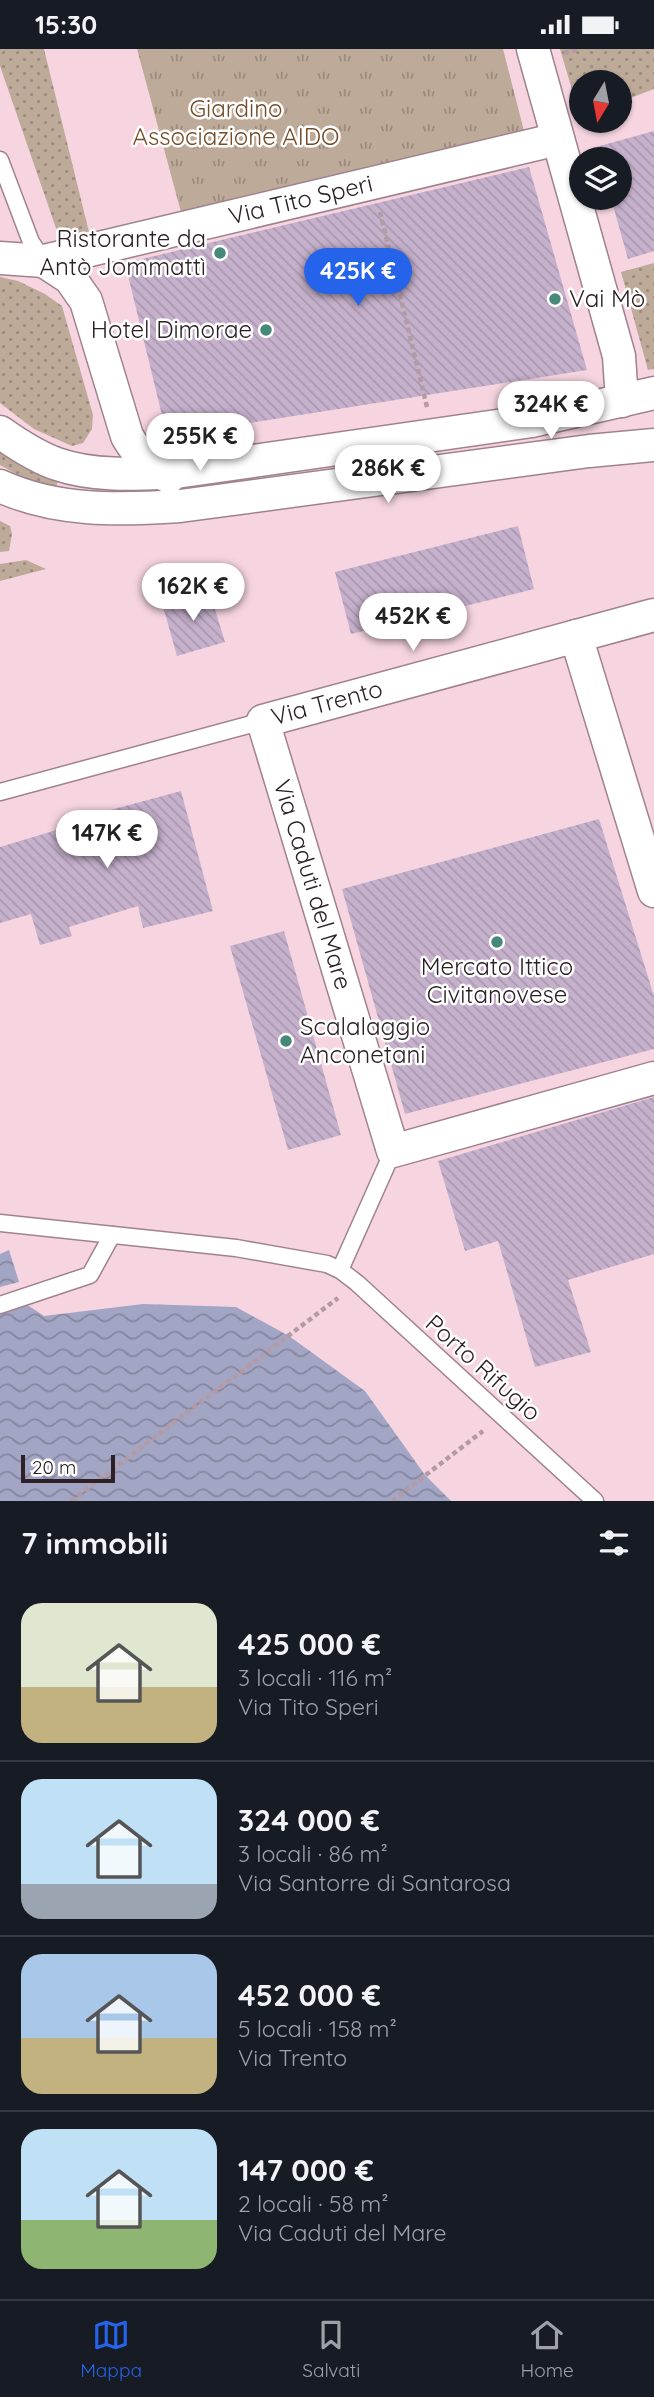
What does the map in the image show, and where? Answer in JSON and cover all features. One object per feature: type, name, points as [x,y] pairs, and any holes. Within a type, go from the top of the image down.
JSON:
[{"type":"street","points":[[0,486],[54,504],[132,509],[180,506],[640,446],[633,431],[631,414],[622,401],[619,356],[533,49]]},
{"type":"street","name":"Via Tito Speri","points":[[0,258],[44,261],[558,139]]},
{"type":"street","points":[[44,261],[70,278],[86,302],[127,436],[135,450],[179,488],[180,506]]},
{"type":"street","points":[[0,432],[58,464],[95,471],[160,473],[204,469],[533,421],[654,393]]},
{"type":"street","points":[[579,411],[576,433],[579,441],[589,451]]},
{"type":"street","name":"Via Trento","points":[[263,720],[654,615]]},
{"type":"street","points":[[576,636],[654,891]]},
{"type":"street","name":"Via Caduti del Mare","points":[[263,720],[393,1151]]},
{"type":"street","points":[[393,1151],[654,1078]]},
{"type":"lane","points":[[0,160],[31,242],[44,261]]},
{"type":"lane","name":"Via Trento","points":[[0,792],[263,720]]},
{"type":"lane","points":[[340,1270],[393,1151]]},
{"type":"lane","name":"Porto Rifugio","points":[[0,1223],[282,1255],[327,1264],[340,1270],[594,1501]]},
{"type":"lane","points":[[0,1305],[90,1275],[112,1235]]},
{"type":"path","points":[[381,216],[425,395]]},
{"type":"path","points":[[71,1501],[357,1283]]},
{"type":"path","points":[[392,1501],[502,1416]]},
{"type":"green space","points":[[0,49],[44,49],[89,232],[58,234],[0,66]]},
{"type":"green space","name":"Giardino Associazione AIDO","points":[[137,49],[503,49],[524,131],[181,212]]},
{"type":"green space","points":[[560,49],[654,49],[654,89],[632,97],[632,70],[569,70],[569,80]]},
{"type":"green space","points":[[654,263],[654,369],[648,370],[621,272]]},
{"type":"green space","points":[[0,277],[18,281],[62,306],[93,415],[92,429],[83,443],[72,446],[34,429],[0,403]]},
{"type":"green space","points":[[0,451],[46,471],[58,481],[56,487],[35,484],[0,465]]},
{"type":"green space","points":[[0,521],[10,526],[12,534],[9,551],[0,552]]},
{"type":"green space","points":[[26,560],[46,569],[0,581],[0,564]]},
{"type":"water","points":[[9,1250],[19,1282],[0,1287],[0,1254]]},
{"type":"water","points":[[26,1304],[44,1316],[143,1304],[236,1307],[289,1336],[365,1391],[425,1475],[451,1501],[0,1501],[0,1313]]},
{"type":"building","points":[[654,131],[654,251],[628,259],[614,210],[632,210],[632,147],[596,147]]},
{"type":"building","points":[[529,167],[587,370],[167,436],[125,263]]},
{"type":"building","points":[[518,526],[534,589],[351,634],[335,572]]},
{"type":"building","points":[[209,590],[225,642],[177,656],[162,603]]},
{"type":"building","points":[[181,791],[213,911],[143,928],[138,906],[69,927],[72,936],[40,945],[31,914],[0,923],[0,847],[93,819],[92,815]]},
{"type":"building","name":"Mercato Ittico Civitanovese","points":[[599,819],[654,996],[654,1049],[405,1114],[342,889]]},
{"type":"building","name":"Scalalaggio Anconetani","points":[[284,931],[341,1135],[288,1150],[230,946]]},
{"type":"building","points":[[654,1097],[654,1254],[568,1280],[591,1352],[535,1367],[498,1241],[465,1251],[438,1161]]},
{"type":"place","name":"Ristorante da Antò Jommattì","points":[[220,253]]},
{"type":"place","name":"Vai Mò","points":[[555,299]]},
{"type":"place","name":"Hotel Dimorae","points":[[266,330]]},
{"type":"place","name":"Mercato Ittico Civitanovese","points":[[497,942]]},
{"type":"place","name":"Scalalaggio Anconetani","points":[[286,1041]]}]
